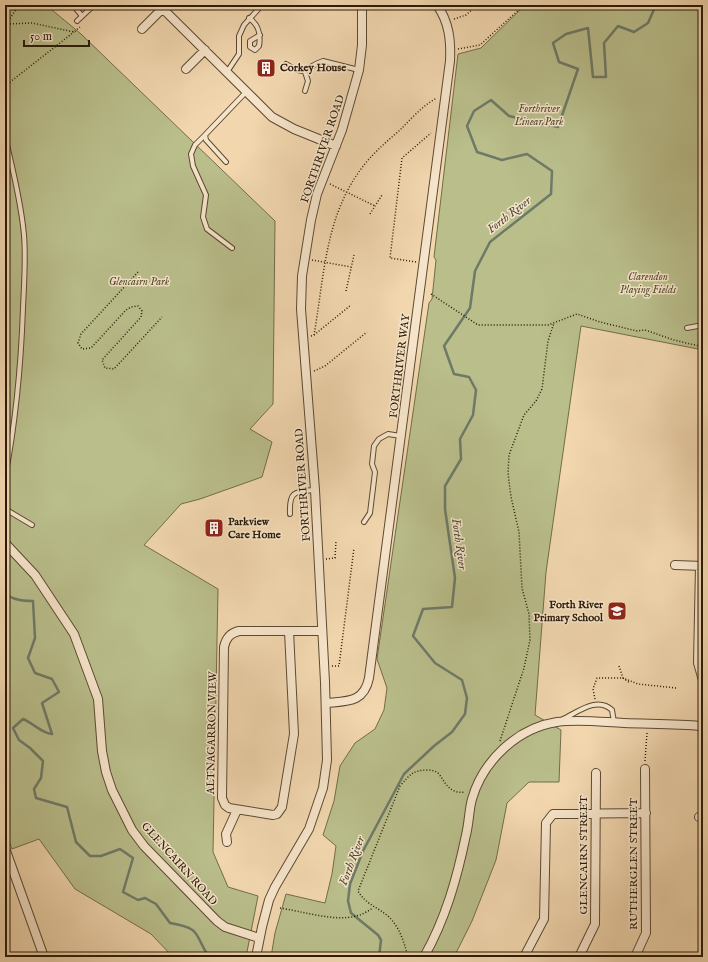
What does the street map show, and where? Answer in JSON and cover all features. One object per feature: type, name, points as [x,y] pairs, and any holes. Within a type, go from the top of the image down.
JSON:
[{"type":"street","name":"FORTHRIVER ROAD","points":[[256,957],[259,938],[275,887],[309,829],[323,788],[328,760],[315,490],[302,340],[301,309],[304,260],[311,220],[322,180],[349,111],[359,70],[362,45],[362,5]]},
{"type":"street","name":"FORTHRIVER WAY","points":[[326,703],[357,698],[362,695],[368,685],[402,436],[451,51],[447,22],[437,5]]},
{"type":"street","points":[[142,29],[160,7],[246,92],[282,124],[336,146]]},
{"type":"street","points":[[186,69],[205,50]]},
{"type":"street","name":"GLENCAIRN ROAD","points":[[5,542],[35,575],[74,634],[98,699],[102,751],[106,772],[112,790],[132,830],[144,846],[216,921],[232,930],[259,938]]},
{"type":"street","points":[[675,565],[701,566],[698,663],[703,680],[703,744]]},
{"type":"street","points":[[227,842],[226,834],[237,810],[273,815],[277,814],[282,807],[294,734],[290,631],[322,631]]},
{"type":"street","name":"ALTNAGARRON VIEW","points":[[237,810],[225,805],[222,798],[224,647],[227,638],[234,632],[290,631]]},
{"type":"street","points":[[424,957],[445,916],[469,822],[472,800],[483,774],[492,759],[520,736],[533,729],[557,722],[614,722],[702,726]]},
{"type":"street","name":"RUTHERGLEN STREET","points":[[635,957],[646,933],[645,769]]},
{"type":"street","name":"GLENCAIRN STREET","points":[[579,957],[595,924],[596,773]]},
{"type":"street","points":[[524,957],[544,920],[546,823],[554,814],[646,813]]},
{"type":"street","points":[[5,848],[44,957]]},
{"type":"lane","points":[[73,5],[82,16]]},
{"type":"lane","points":[[77,21],[94,5]]},
{"type":"lane","points":[[227,72],[239,54],[240,36],[244,24],[262,5]]},
{"type":"lane","points":[[249,18],[256,24],[260,35]]},
{"type":"lane","points":[[286,64],[300,72],[306,72],[323,61],[359,70]]},
{"type":"lane","points":[[305,91],[308,81],[306,72]]},
{"type":"lane","points":[[232,248],[207,229],[203,217],[206,195],[193,166],[191,154],[195,145],[246,92]]},
{"type":"lane","points":[[204,135],[206,140],[226,162]]},
{"type":"lane","points":[[5,137],[20,205],[24,236],[24,274],[20,370],[15,420],[5,477]]},
{"type":"lane","points":[[687,328],[703,325]]},
{"type":"lane","points":[[364,522],[370,513],[375,472],[372,464],[374,446],[379,439],[388,434],[402,436]]},
{"type":"lane","points":[[290,514],[290,498],[293,495],[296,493],[315,490]]},
{"type":"lane","points":[[5,509],[32,525]]},
{"type":"lane","points":[[557,722],[596,704],[602,704],[612,710],[614,722]]},
{"type":"path","points":[[6,25],[19,5]]},
{"type":"path","points":[[447,22],[466,15],[477,5]]},
{"type":"path","points":[[451,51],[480,45],[524,5]]},
{"type":"path","points":[[5,86],[81,26],[77,21]]},
{"type":"path","points":[[6,25],[32,23],[74,32]]},
{"type":"path","points":[[314,335],[324,261],[336,216],[348,191],[361,169],[376,151],[433,100],[445,93]]},
{"type":"path","points":[[424,263],[390,258],[402,158],[431,133],[441,130]]},
{"type":"path","points":[[322,180],[348,191],[375,206]]},
{"type":"path","points":[[370,214],[382,195]]},
{"type":"path","points":[[346,290],[354,255]]},
{"type":"path","points":[[304,260],[324,261],[351,267]]},
{"type":"path","points":[[138,272],[81,334],[78,344],[82,348],[91,348],[126,310],[131,307],[138,306],[142,311],[141,317],[102,360],[105,368],[114,369],[162,317]]},
{"type":"path","points":[[431,294],[478,325],[548,325],[577,314],[600,322],[637,331],[645,330],[674,340],[703,347]]},
{"type":"path","points":[[302,340],[314,335],[351,305]]},
{"type":"path","points":[[501,743],[500,739],[515,697],[530,640],[529,614],[522,588],[520,532],[511,497],[508,473],[510,455],[524,415],[536,401],[542,389],[548,341],[554,323]]},
{"type":"path","points":[[305,375],[325,366],[367,332]]},
{"type":"path","points":[[318,561],[335,558],[336,541]]},
{"type":"path","points":[[324,666],[339,666],[354,548]]},
{"type":"path","points":[[619,666],[623,678],[630,683]]},
{"type":"path","points":[[596,704],[593,689],[597,678],[623,678],[638,684],[676,688]]},
{"type":"path","points":[[645,769],[648,724]]},
{"type":"path","points":[[408,957],[399,929],[388,916],[373,908],[361,897],[358,891],[400,786],[410,774],[416,770],[432,770],[438,773],[444,784],[452,791],[462,793],[468,792]]},
{"type":"path","points":[[280,908],[303,913],[348,917],[357,916],[373,908]]},
{"type":"green space","name":"Glencairn Park","points":[[5,5],[46,5],[81,34],[275,221],[273,404],[250,429],[272,442],[262,477],[200,499],[181,504],[144,545],[218,589],[213,852],[228,887],[258,896],[246,957],[173,957],[151,934],[75,889],[39,839],[12,849],[5,831]]},
{"type":"green space","name":"Forthriver Linear Park","points":[[525,5],[703,5],[703,350],[581,326],[546,572],[535,715],[561,730],[559,782],[529,782],[507,803],[496,860],[472,921],[454,957],[271,957],[275,933],[286,894],[325,903],[332,874],[336,846],[323,835],[334,801],[340,766],[355,743],[375,729],[384,710],[387,688],[377,659],[429,303],[432,299],[436,260],[434,257],[458,54],[481,48]]},
{"type":"waterway","name":"Forth River","points":[[379,957],[381,940],[378,935],[351,913],[348,901],[350,884],[363,851],[404,774],[434,746],[452,732],[465,714],[467,698],[462,680],[435,663],[413,636],[423,609],[452,607],[455,578],[445,509],[445,486],[461,459],[460,439],[473,415],[476,390],[469,377],[454,374],[444,346],[470,308],[475,271],[490,242],[551,194],[552,171],[527,154],[502,160],[477,152],[467,126],[474,111],[491,100],[509,116],[558,127],[578,69],[559,62],[553,43],[566,34],[588,28],[593,77],[606,77],[604,43],[618,26],[634,32],[648,23],[656,5]]},
{"type":"waterway","points":[[5,592],[10,597],[33,601],[35,638],[28,658],[35,673],[52,679],[59,692],[42,703],[52,734],[45,732],[23,719],[13,728],[19,740],[30,748],[43,761],[41,778],[34,789],[36,798],[67,807],[76,842],[90,856],[101,856],[120,849],[133,858],[123,892],[138,900],[145,898],[156,904],[170,923],[188,927],[193,930],[209,957]]},
{"type":"waterway","points":[[319,957],[327,954],[336,957]]},
{"type":"place","name":"Corkey House","points":[[266,68]]},
{"type":"place","name":"Parkview Care Home","points":[[214,528]]},
{"type":"place","name":"Forth River Primary School","points":[[617,611]]},
{"type":"park label","name":"Clarendon Playing Fields","points":[[648,283]]}]
